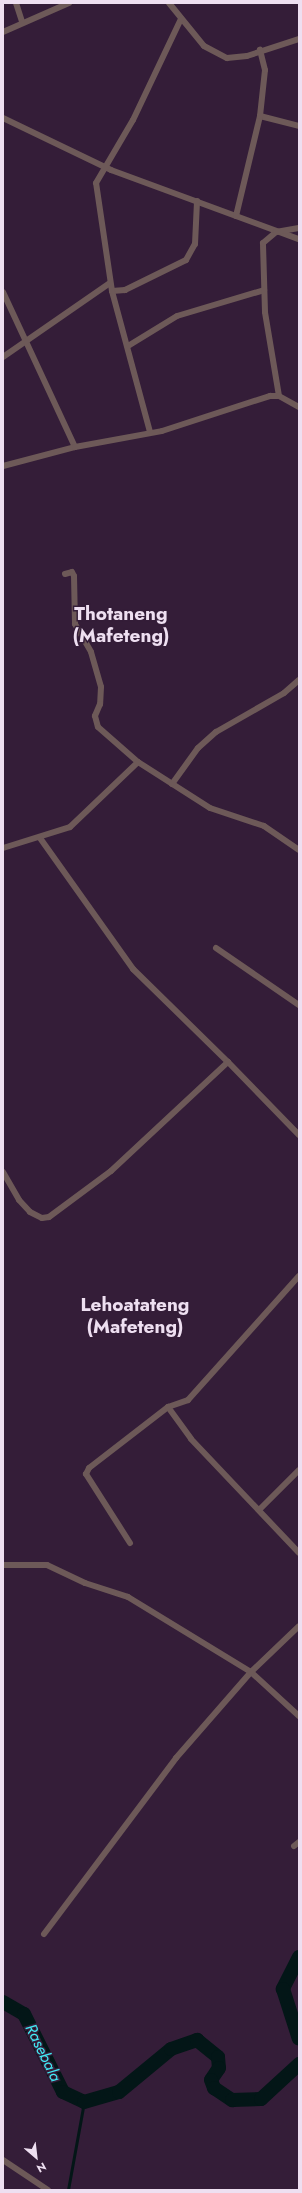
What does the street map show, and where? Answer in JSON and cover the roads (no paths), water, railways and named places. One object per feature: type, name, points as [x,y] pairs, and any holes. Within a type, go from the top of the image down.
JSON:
[{"type":"street","points":[[16,3],[22,21]]},
{"type":"street","points":[[3,32],[22,21],[69,3]]},
{"type":"street","points":[[169,3],[204,46],[221,55],[236,58],[299,39]]},
{"type":"street","points":[[150,432],[110,283],[96,183],[133,120],[181,19]]},
{"type":"street","points":[[236,216],[260,116],[265,70],[260,50]]},
{"type":"street","points":[[260,116],[299,126]]},
{"type":"street","points":[[3,118],[106,166],[276,232],[299,239]]},
{"type":"street","points":[[112,291],[125,290],[186,260],[195,244],[197,201]]},
{"type":"street","points":[[279,396],[264,290],[263,243],[276,232],[299,228]]},
{"type":"street","points":[[3,357],[26,343],[70,308],[110,283]]},
{"type":"street","points":[[128,346],[177,316],[264,290]]},
{"type":"street","points":[[3,292],[75,447]]},
{"type":"street","points":[[3,466],[75,447],[150,432],[255,399],[279,396],[299,407]]},
{"type":"street","points":[[65,574],[72,572],[74,576],[75,624],[91,652],[101,687],[96,722],[138,762],[210,808],[264,826],[299,850]]},
{"type":"street","points":[[172,784],[198,748],[216,732],[284,693],[299,680]]},
{"type":"street","points":[[3,848],[40,838],[80,821],[138,762]]},
{"type":"street","points":[[40,838],[133,969],[228,1062],[299,1135]]},
{"type":"street","points":[[216,948],[299,1005]]},
{"type":"street","points":[[3,1172],[18,1200],[30,1212],[42,1218],[49,1217],[111,1171],[228,1062]]},
{"type":"street","points":[[130,1543],[86,1474],[93,1463],[168,1407],[188,1400],[299,1276]]},
{"type":"street","points":[[168,1407],[191,1439],[260,1509],[299,1553]]},
{"type":"street","points":[[260,1509],[299,1470]]},
{"type":"street","points":[[3,1565],[47,1565],[93,1586],[115,1591],[251,1672],[299,1716]]},
{"type":"street","points":[[44,1934],[176,1758],[251,1672],[299,1626]]},
{"type":"street","points":[[3,2160],[48,2190]]},
{"type":"waterway","points":[[299,1957],[283,1989],[299,2039]]},
{"type":"waterway","name":"Rasebala","points":[[3,2002],[24,2014],[63,2092],[84,2102],[119,2092],[171,2049],[197,2040],[218,2057],[219,2068],[211,2080],[214,2088],[232,2100],[261,2099],[299,2064]]},
{"type":"waterway","points":[[68,2190],[84,2102]]},
{"type":"district","name":"Thotaneng (Mafeteng)","points":[[121,625]]},
{"type":"district","name":"Lehoatateng (Mafeteng)","points":[[135,1316]]}]
